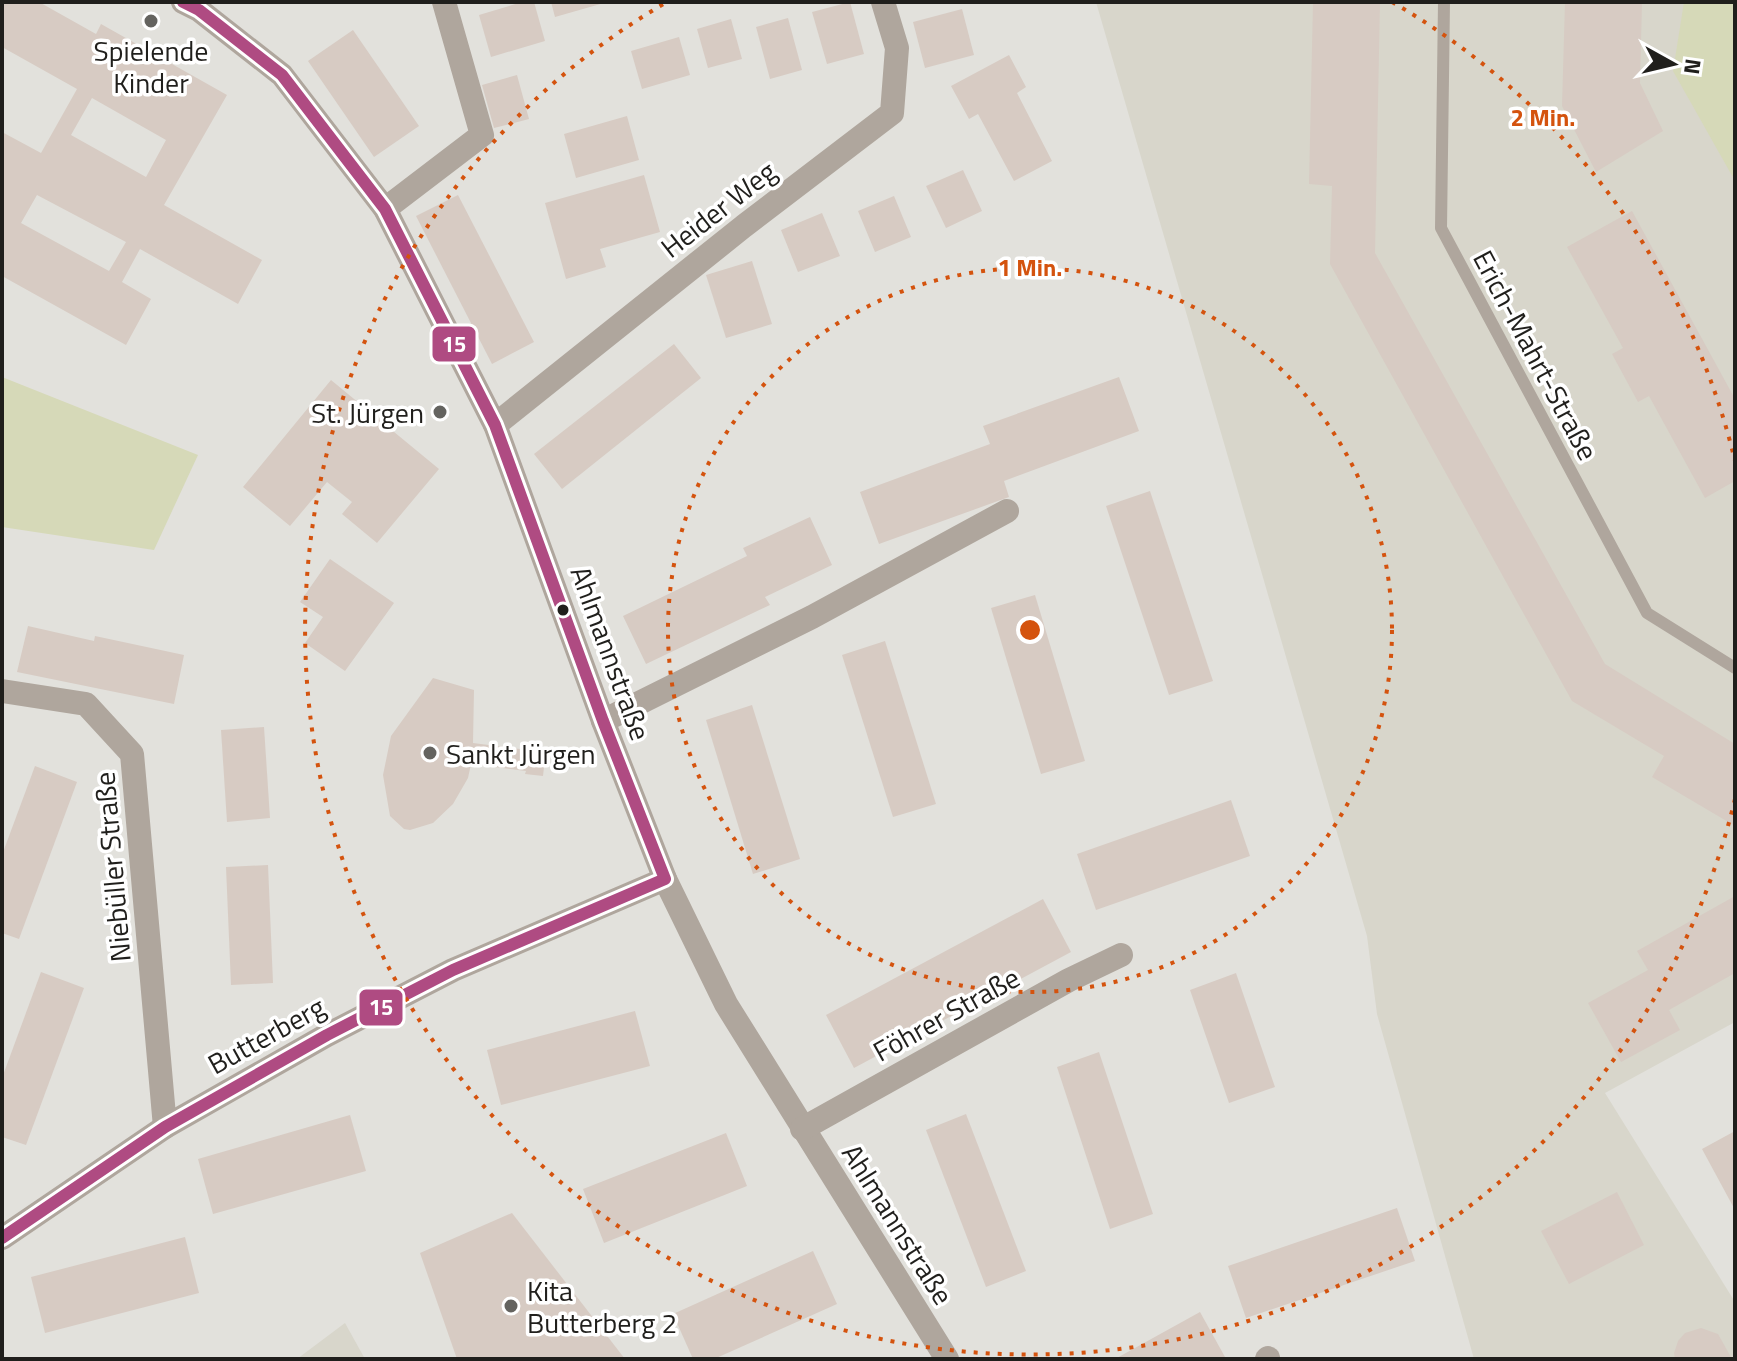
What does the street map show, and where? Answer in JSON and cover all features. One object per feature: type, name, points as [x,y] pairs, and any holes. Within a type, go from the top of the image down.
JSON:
[{"type":"street","name":"Ahlmannstraße","points":[[183,2],[199,10],[282,75],[385,209],[495,425],[603,721],[665,879],[726,1004],[947,1359]]},
{"type":"street","points":[[385,209],[482,135],[444,2]]},
{"type":"street","name":"Heider Weg","points":[[495,425],[744,226],[892,113],[897,48],[883,2]]},
{"type":"street","points":[[603,721],[812,617],[1007,511]]},
{"type":"street","name":"Niebüller Straße","points":[[2,691],[86,704],[132,754],[165,1127]]},
{"type":"street","name":"Butterberg","points":[[2,1238],[165,1127],[327,1035],[453,970],[665,879]]},
{"type":"street","name":"Föhrer Straße","points":[[802,1129],[1069,980],[1121,955]]},
{"type":"lane","name":"Erich-Mahrt-Straße","points":[[1444,2],[1441,228],[1647,613],[1735,668]]},
{"type":"shaded area","points":[[1096,2],[1735,2],[1735,1022],[1605,1093],[1735,1302],[1735,1359],[1474,1359],[1377,1014],[1367,936]]},
{"type":"shaded area","points":[[345,1323],[365,1359],[297,1359]]},
{"type":"green space","points":[[1684,2],[1735,2],[1735,181],[1673,71]]},
{"type":"green space","points":[[2,377],[198,455],[154,550],[2,527]]},
{"type":"building","points":[[2,2],[39,2],[96,34],[101,24],[227,95],[164,205],[262,260],[238,304],[140,249],[122,282],[151,299],[126,345],[2,276],[2,132],[41,153],[77,89],[2,47]],"holes":[[[92,98],[166,140],[146,177],[71,135]],[[37,195],[126,242],[109,271],[21,223]]]},
{"type":"building","points":[[522,2],[534,2],[545,41],[491,57],[479,15]]},
{"type":"building","points":[[551,2],[604,2],[604,3],[555,17]]},
{"type":"building","points":[[850,2],[864,54],[827,64],[812,12]]},
{"type":"building","points":[[1313,2],[1380,2],[1375,253],[1605,664],[1735,744],[1735,826],[1652,777],[1664,756],[1572,701],[1330,264],[1332,186],[1309,184]]},
{"type":"building","points":[[1565,2],[1642,2],[1640,83],[1663,131],[1596,172],[1562,106]]},
{"type":"building","points":[[962,9],[974,55],[925,68],[913,22]]},
{"type":"building","points":[[788,18],[802,70],[770,79],[756,27]]},
{"type":"building","points":[[731,19],[742,59],[708,68],[697,29]]},
{"type":"building","points":[[353,30],[419,126],[374,157],[308,61]]},
{"type":"building","points":[[679,37],[690,75],[642,89],[631,51]]},
{"type":"building","points":[[1009,55],[1026,87],[1017,93],[1052,161],[1014,181],[978,114],[969,119],[951,86]]},
{"type":"building","points":[[517,75],[529,119],[494,128],[482,85]]},
{"type":"building","points":[[627,116],[639,160],[576,178],[564,134]]},
{"type":"building","points":[[963,170],[982,211],[946,228],[926,186]]},
{"type":"building","points":[[644,175],[660,232],[600,249],[606,267],[566,279],[545,203]]},
{"type":"building","points":[[458,195],[534,342],[492,364],[416,216]]},
{"type":"building","points":[[894,196],[911,237],[875,252],[858,211]]},
{"type":"building","points":[[1632,211],[1735,399],[1735,481],[1705,498],[1649,396],[1638,402],[1612,354],[1623,348],[1567,247]]},
{"type":"building","points":[[822,213],[840,256],[798,272],[781,230]]},
{"type":"building","points":[[752,261],[772,324],[726,338],[706,275]]},
{"type":"building","points":[[674,344],[701,378],[562,489],[534,454]]},
{"type":"building","points":[[1119,377],[1139,431],[1004,481],[1009,497],[879,544],[860,492],[990,444],[983,426]]},
{"type":"building","points":[[331,380],[439,469],[377,543],[342,514],[352,502],[327,482],[290,526],[243,487]]},
{"type":"building","points":[[1150,491],[1213,681],[1169,695],[1106,506]]},
{"type":"building","points":[[810,517],[832,565],[765,597],[770,605],[646,664],[623,616],[747,556],[743,548]]},
{"type":"building","points":[[330,559],[394,603],[345,671],[305,643],[323,617],[300,602]]},
{"type":"building","points":[[1035,595],[1085,761],[1041,774],[991,608]]},
{"type":"building","points":[[28,626],[94,641],[95,636],[184,655],[174,704],[17,672]]},
{"type":"building","points":[[885,641],[936,804],[893,817],[842,655]]},
{"type":"building","name":"Sankt Jürgen","points":[[433,678],[474,690],[473,743],[546,750],[543,776],[471,764],[468,778],[453,804],[433,823],[404,829],[390,816],[383,775],[391,736]]},
{"type":"building","points":[[752,705],[800,859],[753,874],[706,720]]},
{"type":"building","points":[[264,727],[270,818],[227,822],[221,730]]},
{"type":"building","points":[[35,766],[77,782],[19,939],[2,933],[2,855]]},
{"type":"building","points":[[1231,800],[1250,856],[1096,910],[1077,854]]},
{"type":"building","points":[[268,865],[273,983],[231,985],[226,867]]},
{"type":"building","points":[[1735,896],[1735,973],[1669,1010],[1680,1030],[1621,1062],[1588,1003],[1648,970],[1637,951]]},
{"type":"building","points":[[1043,899],[1071,952],[854,1068],[826,1015]]},
{"type":"building","points":[[41,972],[84,988],[26,1145],[2,1137],[2,1078]]},
{"type":"building","points":[[1236,973],[1275,1087],[1229,1103],[1190,990]]},
{"type":"building","points":[[635,1011],[650,1066],[501,1105],[487,1050]]},
{"type":"building","points":[[1099,1052],[1153,1214],[1110,1229],[1057,1067]]},
{"type":"building","points":[[966,1114],[1026,1271],[986,1287],[926,1130]]},
{"type":"building","points":[[350,1115],[366,1171],[213,1214],[198,1159]]},
{"type":"building","points":[[1735,1131],[1735,1210],[1702,1149]]},
{"type":"building","points":[[726,1133],[747,1186],[604,1243],[583,1189]]},
{"type":"building","points":[[1617,1192],[1644,1245],[1569,1284],[1541,1231]]},
{"type":"building","points":[[1397,1208],[1415,1261],[1246,1318],[1228,1266]]},
{"type":"building","name":"Kita Butterberg 2","points":[[512,1213],[625,1359],[457,1359],[420,1253]]},
{"type":"building","points":[[185,1237],[199,1293],[45,1333],[31,1277]]},
{"type":"building","points":[[813,1251],[837,1304],[714,1359],[693,1359],[673,1314]]},
{"type":"building","points":[[1200,1312],[1225,1357],[1115,1359]]},
{"type":"building","points":[[1701,1328],[1718,1334],[1732,1359],[1675,1359],[1678,1341],[1685,1333]]},
{"type":"transit line","name":"15","points":[[2,1238],[165,1127],[327,1035],[453,970],[665,879],[603,721],[495,425],[385,209],[282,75],[199,10],[183,2]]},
{"type":"place","name":"Spielende Kinder","points":[[151,21]]},
{"type":"place","name":"St. Jürgen","points":[[440,412]]},
{"type":"place","name":"Sankt Jürgen","points":[[430,753]]},
{"type":"place","name":"Kita Butterberg 2","points":[[511,1306]]}]
